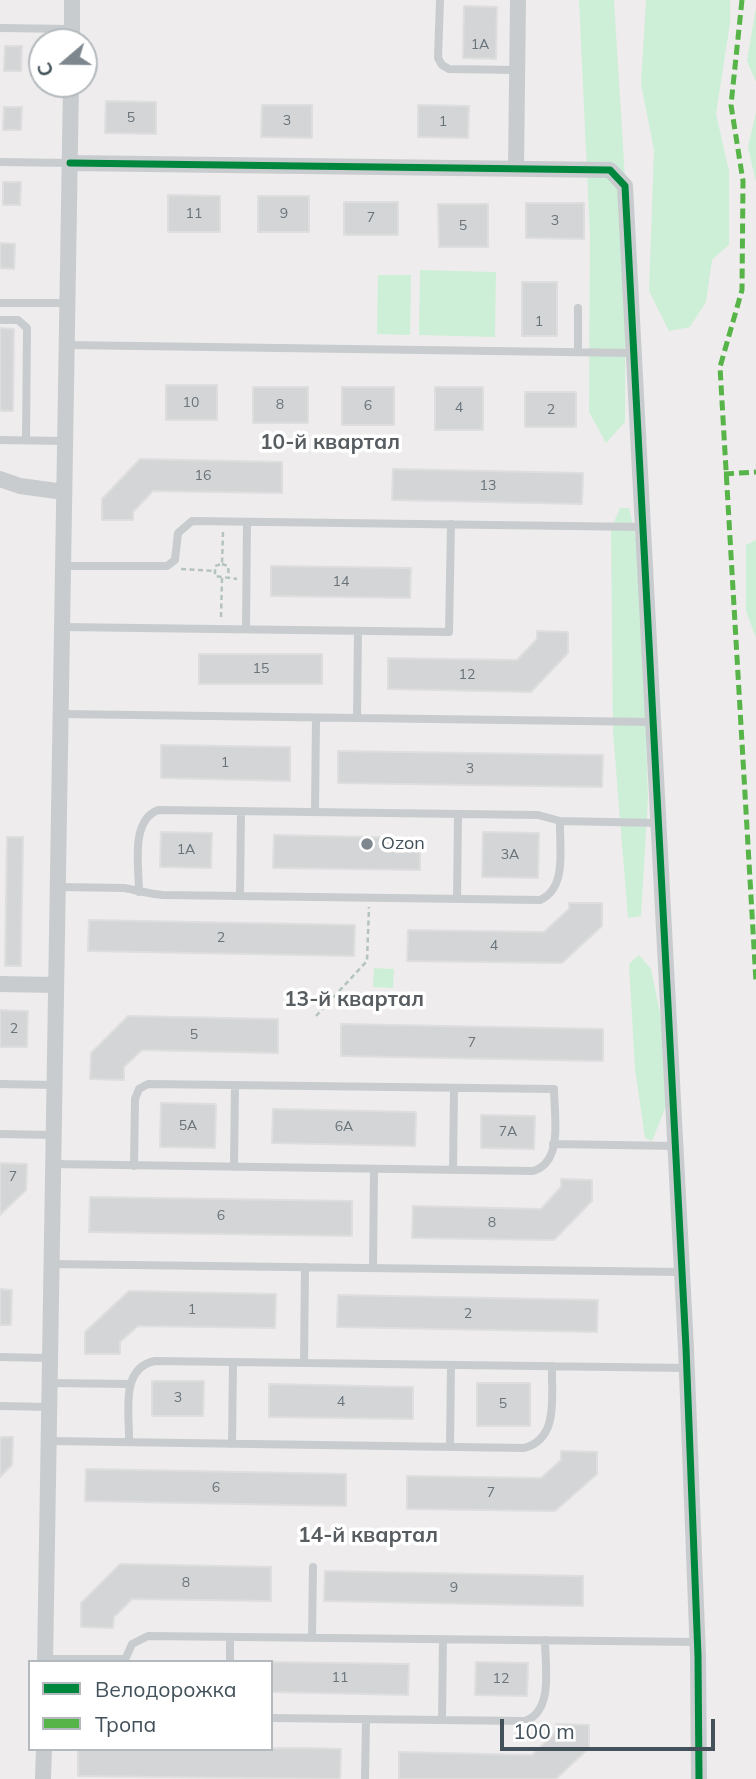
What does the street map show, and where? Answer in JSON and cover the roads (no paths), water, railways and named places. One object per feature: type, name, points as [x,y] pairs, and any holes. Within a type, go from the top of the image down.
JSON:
[{"type":"street","points":[[72,0],[72,28]]},
{"type":"street","points":[[516,169],[518,0]]},
{"type":"street","points":[[45,1660],[71,98]]},
{"type":"street","points":[[69,163],[610,170],[622,181],[634,353],[686,1368],[698,1642],[699,1779]]},
{"type":"street","points":[[0,479],[27,488],[64,492]]},
{"type":"street","points":[[0,984],[56,985]]},
{"type":"street","points":[[43,1779],[44,1751]]},
{"type":"lane","points":[[440,0],[438,58],[442,65],[449,69],[517,71]]},
{"type":"lane","points":[[0,28],[28,31]]},
{"type":"lane","points":[[0,162],[69,163]]},
{"type":"lane","points":[[0,303],[67,303]]},
{"type":"lane","points":[[578,308],[578,352]]},
{"type":"lane","points":[[0,320],[18,320],[27,328],[26,440]]},
{"type":"lane","points":[[66,345],[634,353]]},
{"type":"lane","points":[[0,440],[65,441]]},
{"type":"lane","points":[[63,566],[163,567],[171,564],[176,553],[178,533],[186,524],[223,521],[643,527]]},
{"type":"lane","points":[[246,629],[247,522]]},
{"type":"lane","points":[[62,627],[449,632],[451,524]]},
{"type":"lane","points":[[357,718],[358,631]]},
{"type":"lane","points":[[61,714],[653,722]]},
{"type":"lane","points":[[315,812],[316,718]]},
{"type":"lane","points":[[139,891],[140,831],[147,817],[158,810],[542,816],[560,821],[658,822]]},
{"type":"lane","points":[[240,896],[241,811]]},
{"type":"lane","points":[[457,899],[458,814]]},
{"type":"lane","points":[[58,887],[124,888],[163,895],[540,900],[550,895],[559,875],[560,821]]},
{"type":"lane","points":[[0,1084],[55,1085]]},
{"type":"lane","points":[[234,1085],[234,1167]]},
{"type":"lane","points":[[53,1164],[134,1166],[533,1171],[549,1163],[553,1144],[554,1089],[143,1086],[135,1099],[134,1166]]},
{"type":"lane","points":[[453,1170],[454,1088]]},
{"type":"lane","points":[[0,1134],[54,1135]]},
{"type":"lane","points":[[553,1144],[675,1146]]},
{"type":"lane","points":[[373,1268],[374,1169]]},
{"type":"lane","points":[[52,1264],[681,1272]]},
{"type":"lane","points":[[304,1363],[305,1267]]},
{"type":"lane","points":[[0,1357],[50,1357]]},
{"type":"lane","points":[[232,1444],[233,1362]]},
{"type":"lane","points":[[129,1443],[130,1384],[134,1373],[147,1363],[686,1368]]},
{"type":"lane","points":[[450,1447],[451,1365]]},
{"type":"lane","points":[[49,1441],[524,1448],[542,1438],[550,1425],[552,1366]]},
{"type":"lane","points":[[50,1383],[130,1384]]},
{"type":"lane","points":[[0,1406],[49,1407]]},
{"type":"lane","points":[[312,1637],[313,1567]]},
{"type":"lane","points":[[124,1660],[132,1644],[148,1636],[698,1642]]},
{"type":"lane","points":[[230,1637],[230,1660]]},
{"type":"lane","points":[[442,1720],[443,1639]]},
{"type":"lane","points":[[273,1718],[525,1721],[537,1715],[544,1698],[545,1640]]},
{"type":"lane","points":[[365,1779],[366,1719]]},
{"type":"place","name":"Ozon","points":[[367,844]]},
{"type":"district","name":"10-й квартал","points":[[330,443]]},
{"type":"district","name":"13-й квартал","points":[[354,1000]]},
{"type":"district","name":"14-й квартал","points":[[368,1536]]}]
